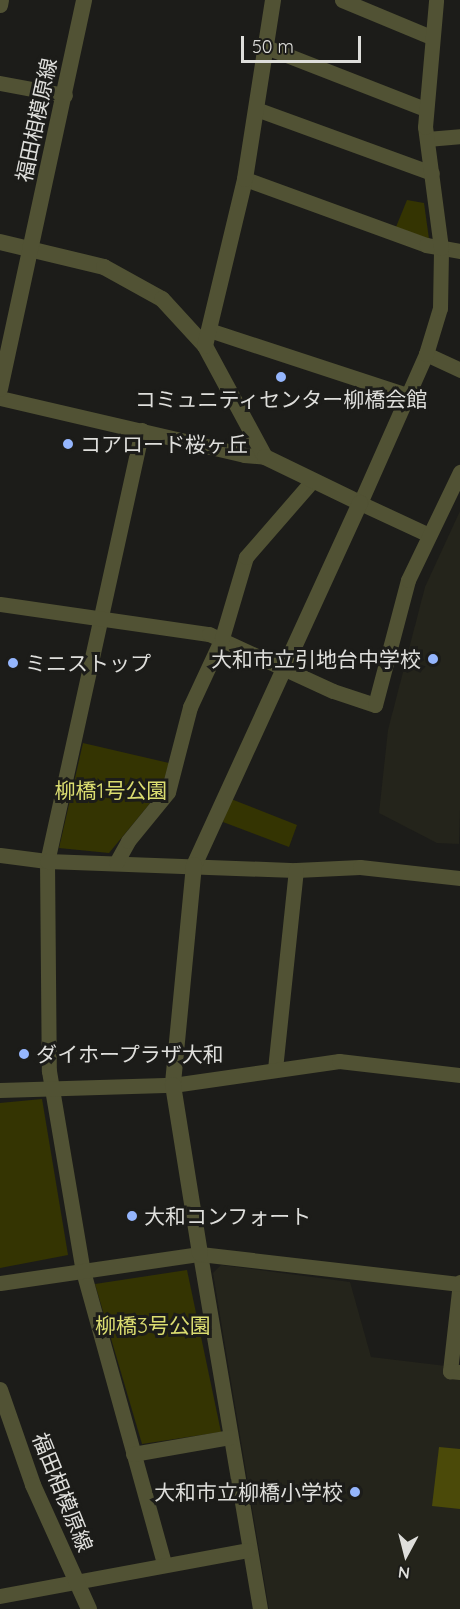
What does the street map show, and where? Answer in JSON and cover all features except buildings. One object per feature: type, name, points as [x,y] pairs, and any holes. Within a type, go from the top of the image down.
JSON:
[{"type":"street","points":[[0,5],[1,0]]},
{"type":"street","name":"福田相模原線","points":[[0,389],[84,0]]},
{"type":"street","points":[[207,338],[245,179],[273,0]]},
{"type":"street","points":[[342,0],[431,37]]},
{"type":"street","points":[[260,1609],[173,1085],[194,865],[426,354],[440,308],[441,248],[425,109],[436,0]]},
{"type":"street","points":[[266,47],[425,109]]},
{"type":"street","points":[[0,83],[65,95]]},
{"type":"street","points":[[256,109],[432,173]]},
{"type":"street","points":[[427,139],[460,135]]},
{"type":"street","points":[[245,179],[441,248],[460,251]]},
{"type":"street","points":[[0,242],[124,275],[162,299],[207,338],[265,457]]},
{"type":"street","points":[[207,338],[407,395]]},
{"type":"street","points":[[426,354],[460,370]]},
{"type":"street","points":[[0,398],[265,457],[429,535]]},
{"type":"street","points":[[142,430],[47,861],[51,1088],[83,1271],[164,1564]]},
{"type":"street","points":[[0,604],[222,638],[284,669],[375,705],[408,580],[460,472]]},
{"type":"street","points":[[116,863],[128,842],[168,792],[190,707],[222,638],[246,557],[312,481]]},
{"type":"street","points":[[0,855],[47,861],[296,870],[360,867],[460,878]]},
{"type":"street","points":[[276,1069],[296,870]]},
{"type":"street","points":[[0,1090],[173,1085],[339,1061],[460,1075]]},
{"type":"street","points":[[0,1283],[200,1254],[460,1284],[450,1371],[460,1372]]},
{"type":"street","name":"福田相模原線","points":[[0,1390],[33,1485],[88,1609]]},
{"type":"street","points":[[133,1454],[230,1437]]},
{"type":"street","points":[[0,1596],[249,1550]]},
{"type":"shaded area","name":"大和市立引地台中学校","points":[[460,511],[459,844],[437,843],[379,813],[388,730],[425,587]]},
{"type":"shaded area","name":"大和市立柳橋小学校","points":[[221,1265],[350,1282],[371,1357],[446,1366],[460,1375],[460,1609],[269,1609],[213,1273]]},
{"type":"shaded area","points":[[439,1447],[460,1449],[460,1509],[432,1506]]},
{"type":"green space","points":[[407,200],[424,203],[429,239],[396,227]]},
{"type":"green space","name":"柳橋1号公園","points":[[83,743],[169,763],[161,790],[109,853],[59,848]]},
{"type":"green space","points":[[231,799],[297,825],[289,847],[223,822]]},
{"type":"green space","points":[[42,1099],[68,1255],[0,1268],[0,1103]]},
{"type":"green space","name":"柳橋3号公園","points":[[187,1270],[221,1432],[142,1444],[95,1284]]},
{"type":"place","name":"コミュニティセンター柳橋会館","points":[[281,377]]},
{"type":"place","name":"コアロード桜ヶ丘","points":[[68,444]]},
{"type":"place","name":"大和市立引地台中学校","points":[[433,659]]},
{"type":"place","name":"ミニストップ","points":[[13,663]]},
{"type":"place","name":"ダイホープラザ大和","points":[[24,1054]]},
{"type":"place","name":"大和コンフォート","points":[[132,1216]]},
{"type":"place","name":"大和市立柳橋小学校","points":[[355,1492]]}]
